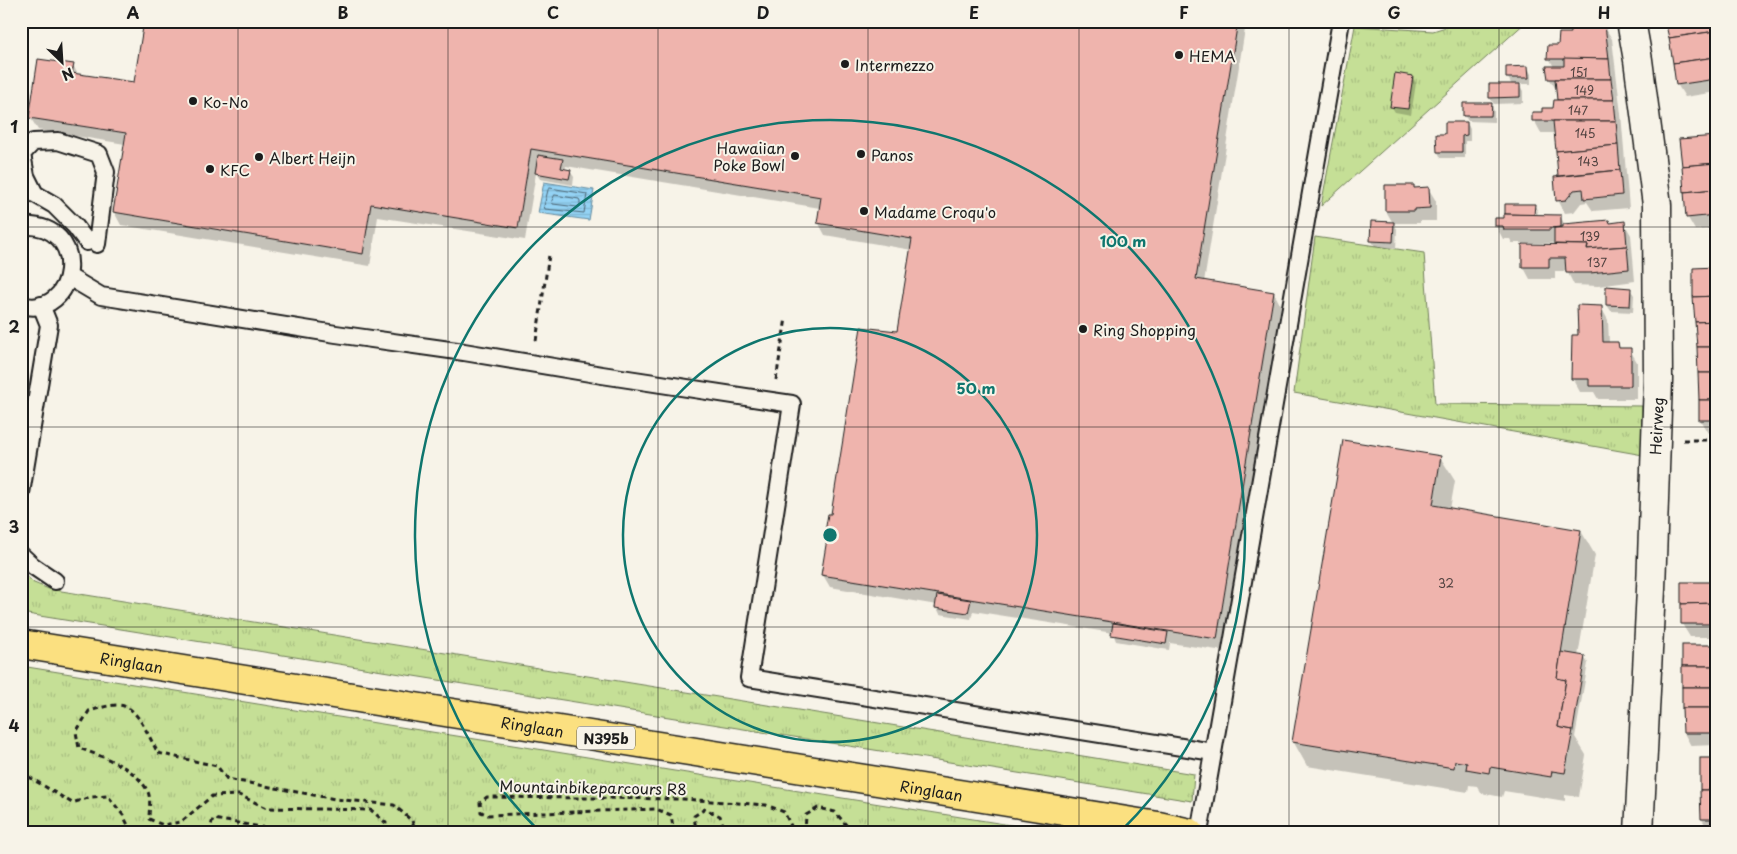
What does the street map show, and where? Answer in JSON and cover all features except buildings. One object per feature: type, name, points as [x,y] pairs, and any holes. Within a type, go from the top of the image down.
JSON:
[{"type":"main road","name":"Ringlaan","points":[[21,644],[1148,824],[1190,833]]},
{"type":"street","name":"Heirweg","points":[[1630,21],[1638,60],[1657,205],[1658,380],[1639,833]]},
{"type":"lane","points":[[1199,833],[1341,21]]},
{"type":"lane","points":[[58,140],[99,154],[106,172],[92,243],[54,205],[35,194],[26,176],[22,154],[33,142],[58,140]]},
{"type":"lane","points":[[21,226],[47,229],[59,237],[67,249],[71,262],[69,277],[64,289],[53,300],[41,305],[27,307],[21,305]]},
{"type":"lane","points":[[69,277],[101,296],[792,404],[749,678],[1213,752]]},
{"type":"lane","points":[[21,493],[49,325],[41,305]]},
{"type":"lane","points":[[21,556],[55,581]]},
{"type":"path","points":[[533,363],[549,255]]},
{"type":"path","points":[[384,833],[386,823],[371,810],[267,808],[239,794],[212,796],[181,822],[163,825],[149,819],[149,793],[136,774],[79,748],[76,732],[89,710],[112,705],[126,706],[137,715],[158,754],[217,766],[227,779],[335,799],[394,805],[412,821],[416,833]]},
{"type":"path","points":[[21,772],[72,803],[91,797],[108,796],[132,833]]},
{"type":"path","name":"Mountainbikeparcours R8","points":[[672,833],[671,815],[656,809],[488,815],[480,812],[480,803],[487,797],[683,800],[766,805],[784,812],[792,828],[792,833]]},
{"type":"path","points":[[805,833],[806,815],[818,808],[835,812],[853,833]]},
{"type":"path","name":"Mountainbikeparcours R8","points":[[699,833],[696,830],[694,816],[706,809],[720,816],[726,833]]},
{"type":"path","points":[[209,833],[213,819],[298,833]]},
{"type":"green space","points":[[1465,21],[1527,21],[1321,206],[1355,26],[1433,31]]},
{"type":"green space","points":[[1315,237],[1424,253],[1435,404],[1642,406],[1643,455],[1294,393]]},
{"type":"green space","points":[[21,571],[34,583],[49,589],[1194,774],[1192,801],[21,613]]},
{"type":"green space","points":[[21,666],[1060,833],[21,833]]},
{"type":"water","points":[[544,182],[594,190],[589,220],[538,213]]},
{"type":"place","name":"HEMA","points":[[1179,55]]},
{"type":"place","name":"Intermezzo","points":[[845,64]]},
{"type":"place","name":"Ko-No","points":[[193,101]]},
{"type":"place","name":"Panos","points":[[861,154]]},
{"type":"place","name":"Hawaiian Poke Bowl","points":[[795,156]]},
{"type":"place","name":"Albert Heijn","points":[[259,157]]},
{"type":"place","name":"KFC","points":[[210,169]]},
{"type":"place","name":"Madame Croqu'o","points":[[864,211]]},
{"type":"place","name":"Ring Shopping","points":[[1083,329]]}]
